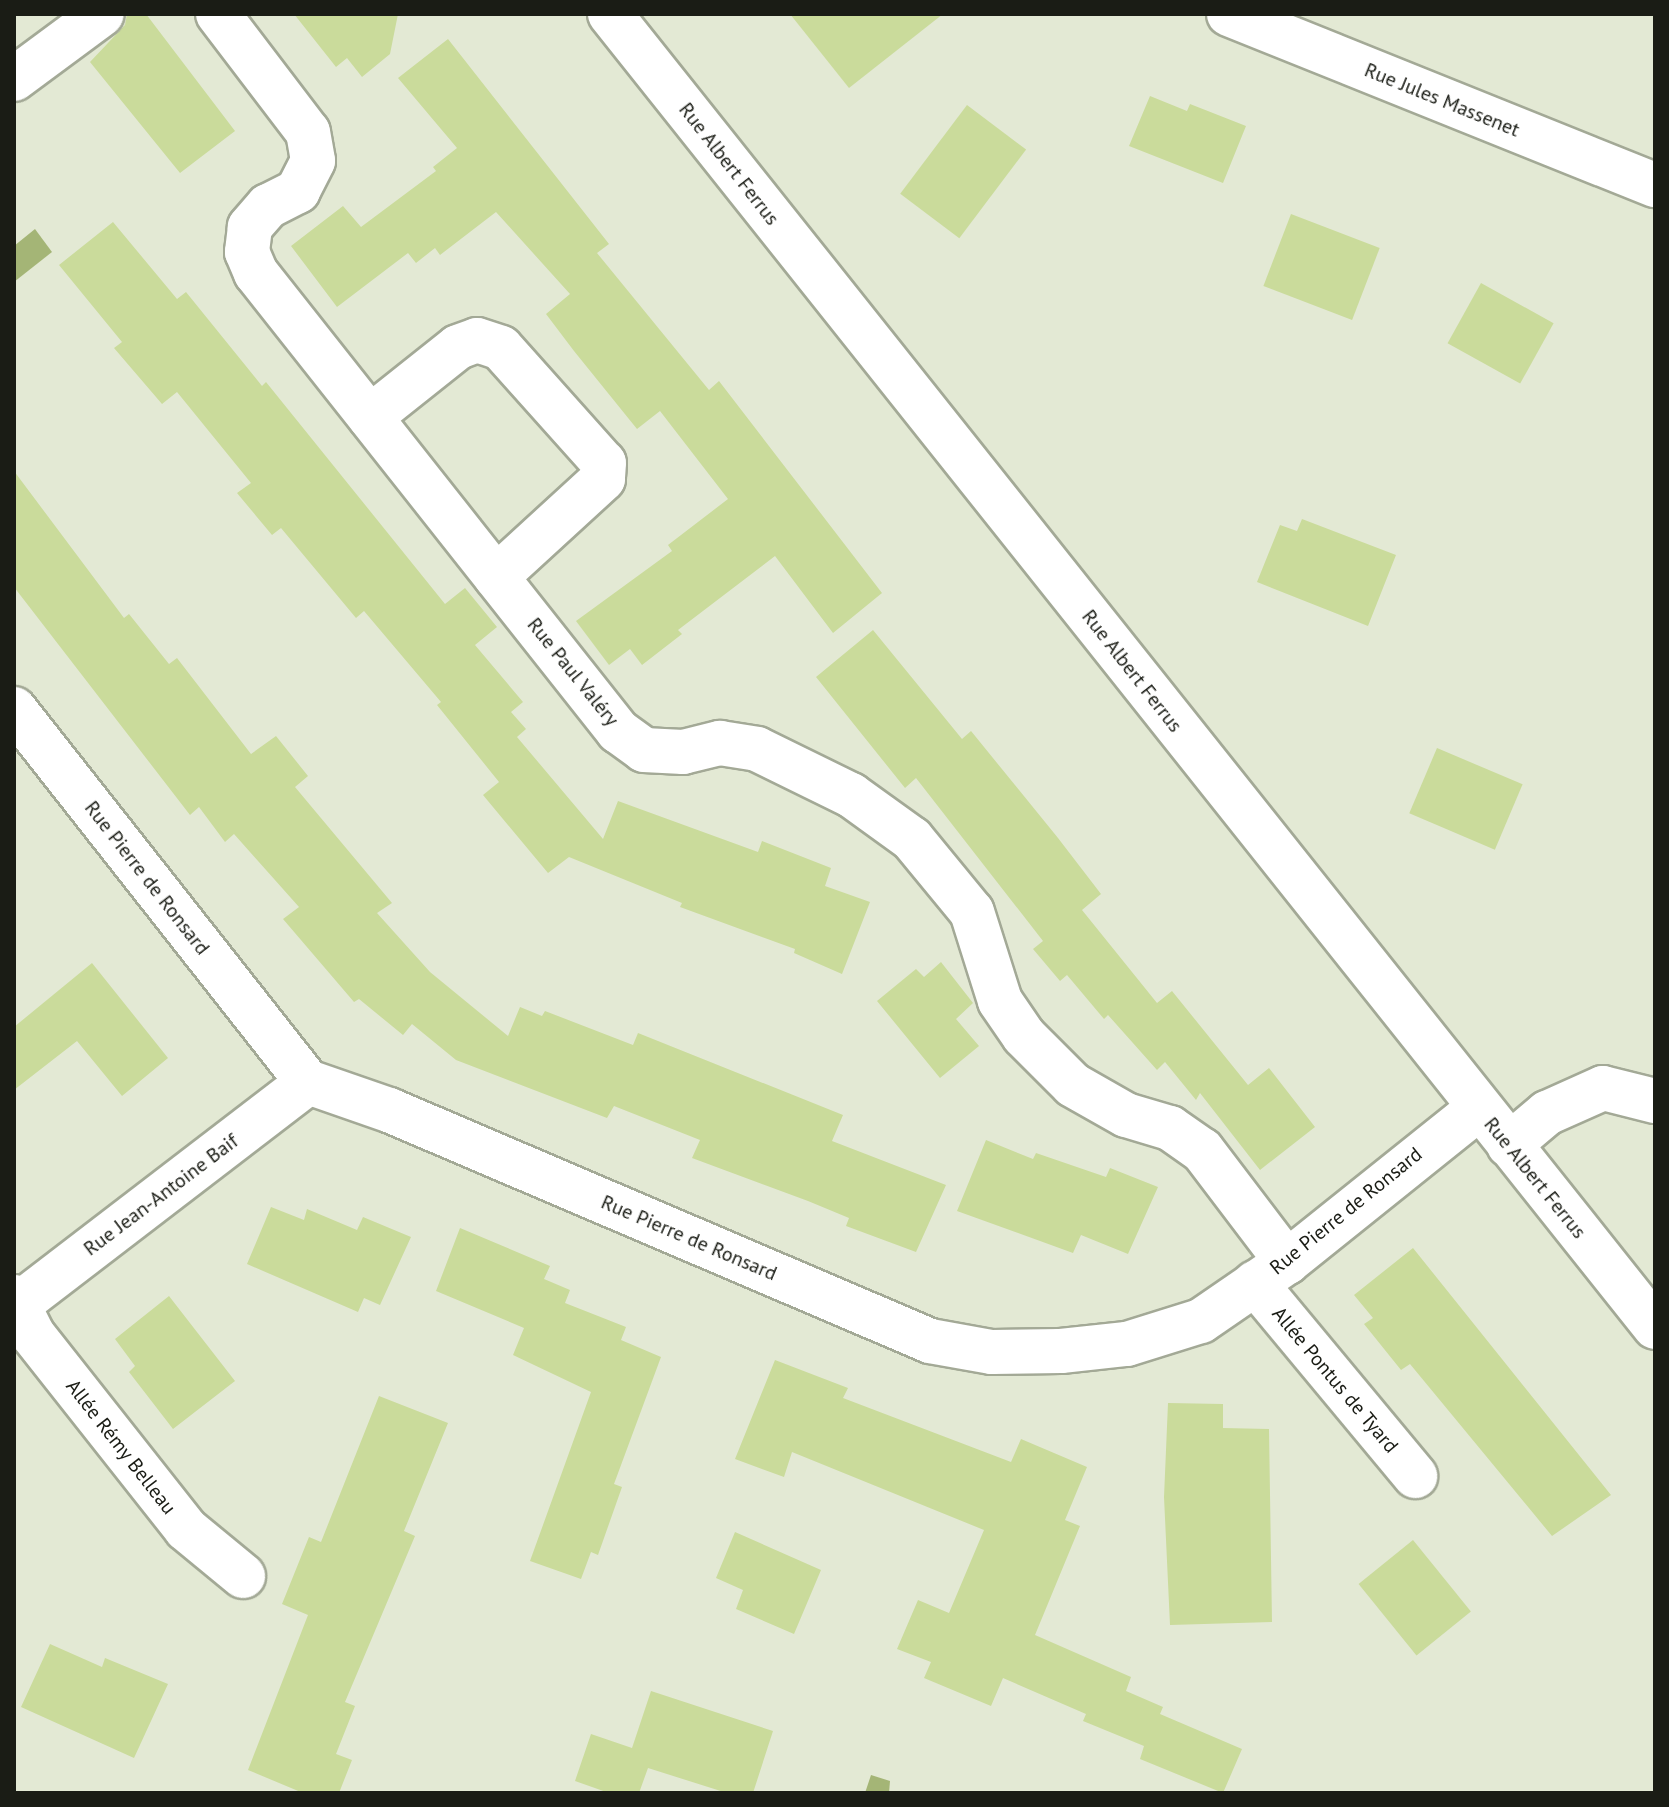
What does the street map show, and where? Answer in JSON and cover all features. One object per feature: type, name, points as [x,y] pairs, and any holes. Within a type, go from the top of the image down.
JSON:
[{"type":"street","points":[[14,79],[102,14]]},
{"type":"street","name":"Rue Paul Valéry","points":[[218,14],[308,132],[313,161],[298,191],[268,206],[250,227],[247,252],[256,273],[618,731],[644,750],[683,752],[720,743],[757,749],[851,795],[912,839],[972,912],[1000,1001],[1024,1036],[1073,1085],[1126,1115],[1170,1128],[1202,1150],[1271,1272]]},
{"type":"street","name":"Rue Albert Ferrus","points":[[610,14],[1655,1327]]},
{"type":"street","name":"Rue Jules Massenet","points":[[1229,14],[1655,185]]},
{"type":"street","points":[[370,417],[458,347],[477,340],[501,348],[604,463],[603,479],[496,577]]},
{"type":"street","name":"Rue Pierre de Ronsard","points":[[14,709],[308,1082],[389,1110],[930,1341],[992,1352],[1127,1344],[1201,1321],[1271,1272],[1479,1108]]},
{"type":"street","name":"Rue Jean-Antoine Baif","points":[[15,1302],[308,1082]]},
{"type":"street","points":[[1509,1145],[1547,1113],[1603,1088],[1655,1101]]},
{"type":"street","name":"Allée Pontus de Tyard","points":[[1271,1272],[1415,1476]]},
{"type":"street","name":"Allée Rémy Belleau","points":[[15,1302],[33,1335],[186,1529],[243,1576]]},
{"type":"shaded area","points":[[35,229],[52,252],[14,282],[14,246]]},
{"type":"shaded area","points":[[871,1775],[890,1781],[889,1793],[865,1793]]},
{"type":"building","points":[[127,14],[146,14],[235,131],[180,173],[90,62],[125,25]]},
{"type":"building","points":[[294,14],[398,14],[390,54],[362,77],[347,58],[336,67]]},
{"type":"building","points":[[790,14],[943,14],[849,88]]},
{"type":"building","points":[[448,39],[609,244],[597,253],[709,390],[719,381],[882,593],[833,633],[775,556],[678,630],[682,634],[642,665],[630,649],[609,665],[576,621],[672,551],[668,545],[728,499],[660,411],[637,429],[546,314],[570,294],[496,212],[440,255],[435,248],[416,263],[408,253],[337,307],[291,246],[343,206],[361,227],[436,171],[433,167],[457,148],[398,78]]},
{"type":"building","points":[[1150,96],[1187,111],[1190,104],[1246,126],[1223,183],[1129,146]]},
{"type":"building","points":[[967,105],[1026,150],[959,238],[900,194]]},
{"type":"building","points":[[1291,214],[1380,248],[1352,320],[1263,286]]},
{"type":"building","points":[[113,222],[177,299],[186,292],[262,386],[266,382],[445,604],[465,588],[497,627],[475,645],[523,702],[511,712],[526,729],[517,737],[603,839],[618,801],[758,852],[762,841],[831,868],[825,886],[870,902],[842,974],[794,953],[795,949],[680,907],[682,903],[569,857],[548,873],[483,795],[499,782],[437,705],[441,702],[364,611],[356,618],[281,528],[272,535],[237,493],[251,483],[177,392],[162,404],[114,348],[122,342],[59,265]]},
{"type":"building","points":[[1481,283],[1554,323],[1520,384],[1448,343]]},
{"type":"building","points":[[14,471],[124,618],[129,614],[169,664],[177,658],[251,754],[276,736],[308,776],[295,787],[392,903],[377,913],[430,972],[508,1036],[520,1007],[542,1016],[545,1011],[633,1045],[638,1033],[843,1115],[832,1141],[946,1185],[916,1252],[846,1226],[849,1218],[692,1158],[700,1140],[614,1106],[607,1118],[456,1060],[412,1024],[403,1035],[359,999],[354,1002],[283,919],[299,907],[234,834],[225,842],[199,807],[190,815],[14,587]]},
{"type":"building","points":[[1302,519],[1396,555],[1368,626],[1257,582],[1280,525],[1297,531]]},
{"type":"building","points":[[873,630],[962,739],[971,731],[1101,894],[1082,910],[1157,1003],[1172,991],[1248,1085],[1269,1068],[1315,1127],[1260,1170],[1200,1093],[1196,1100],[1165,1062],[1157,1070],[1108,1015],[1104,1019],[1067,975],[1060,981],[1033,949],[1043,941],[916,778],[905,788],[816,677]]},
{"type":"building","points":[[1437,748],[1523,784],[1495,850],[1409,813]]},
{"type":"building","points":[[941,962],[973,1003],[956,1019],[979,1046],[940,1078],[877,1001],[916,969],[924,977]]},
{"type":"building","points":[[92,963],[168,1058],[122,1096],[77,1041],[14,1090],[14,1027]]},
{"type":"building","points":[[986,1140],[1033,1159],[1036,1153],[1106,1177],[1110,1168],[1158,1187],[1128,1254],[1081,1235],[1073,1253],[957,1211]]},
{"type":"building","points":[[271,1207],[304,1220],[307,1209],[357,1230],[363,1217],[411,1237],[380,1305],[364,1298],[358,1312],[247,1264]]},
{"type":"building","points":[[460,1228],[550,1266],[544,1279],[570,1290],[565,1303],[626,1327],[621,1340],[661,1357],[614,1484],[622,1487],[598,1555],[591,1552],[581,1579],[530,1561],[591,1392],[513,1355],[524,1328],[436,1291]]},
{"type":"building","points":[[1413,1248],[1611,1495],[1552,1536],[1410,1364],[1401,1370],[1364,1324],[1373,1318],[1354,1295]]},
{"type":"building","points":[[169,1296],[235,1381],[173,1429],[129,1372],[135,1366],[115,1339]]},
{"type":"building","points":[[775,1360],[848,1388],[843,1398],[1011,1462],[1021,1439],[1087,1467],[1065,1520],[1080,1526],[1035,1635],[1131,1677],[1126,1691],[1163,1707],[1160,1714],[1242,1749],[1223,1793],[1140,1759],[1144,1746],[1083,1721],[1086,1714],[1003,1678],[991,1706],[924,1678],[931,1662],[897,1649],[918,1600],[949,1613],[984,1530],[792,1452],[784,1477],[735,1459]]},
{"type":"building","points":[[379,1396],[448,1423],[404,1531],[415,1536],[345,1702],[355,1706],[336,1754],[352,1760],[339,1793],[303,1793],[248,1770],[308,1615],[282,1604],[309,1537],[321,1542]]},
{"type":"building","points":[[1168,1403],[1223,1404],[1223,1428],[1269,1429],[1272,1622],[1170,1625],[1164,1497]]},
{"type":"building","points":[[735,1532],[821,1570],[794,1634],[736,1609],[743,1590],[716,1578]]},
{"type":"building","points":[[1413,1540],[1471,1611],[1416,1656],[1359,1584]]},
{"type":"building","points":[[50,1644],[102,1667],[105,1658],[168,1684],[134,1758],[21,1707]]},
{"type":"building","points":[[651,1691],[773,1731],[753,1793],[727,1793],[648,1768],[639,1793],[609,1793],[575,1781],[591,1734],[632,1748]]}]
